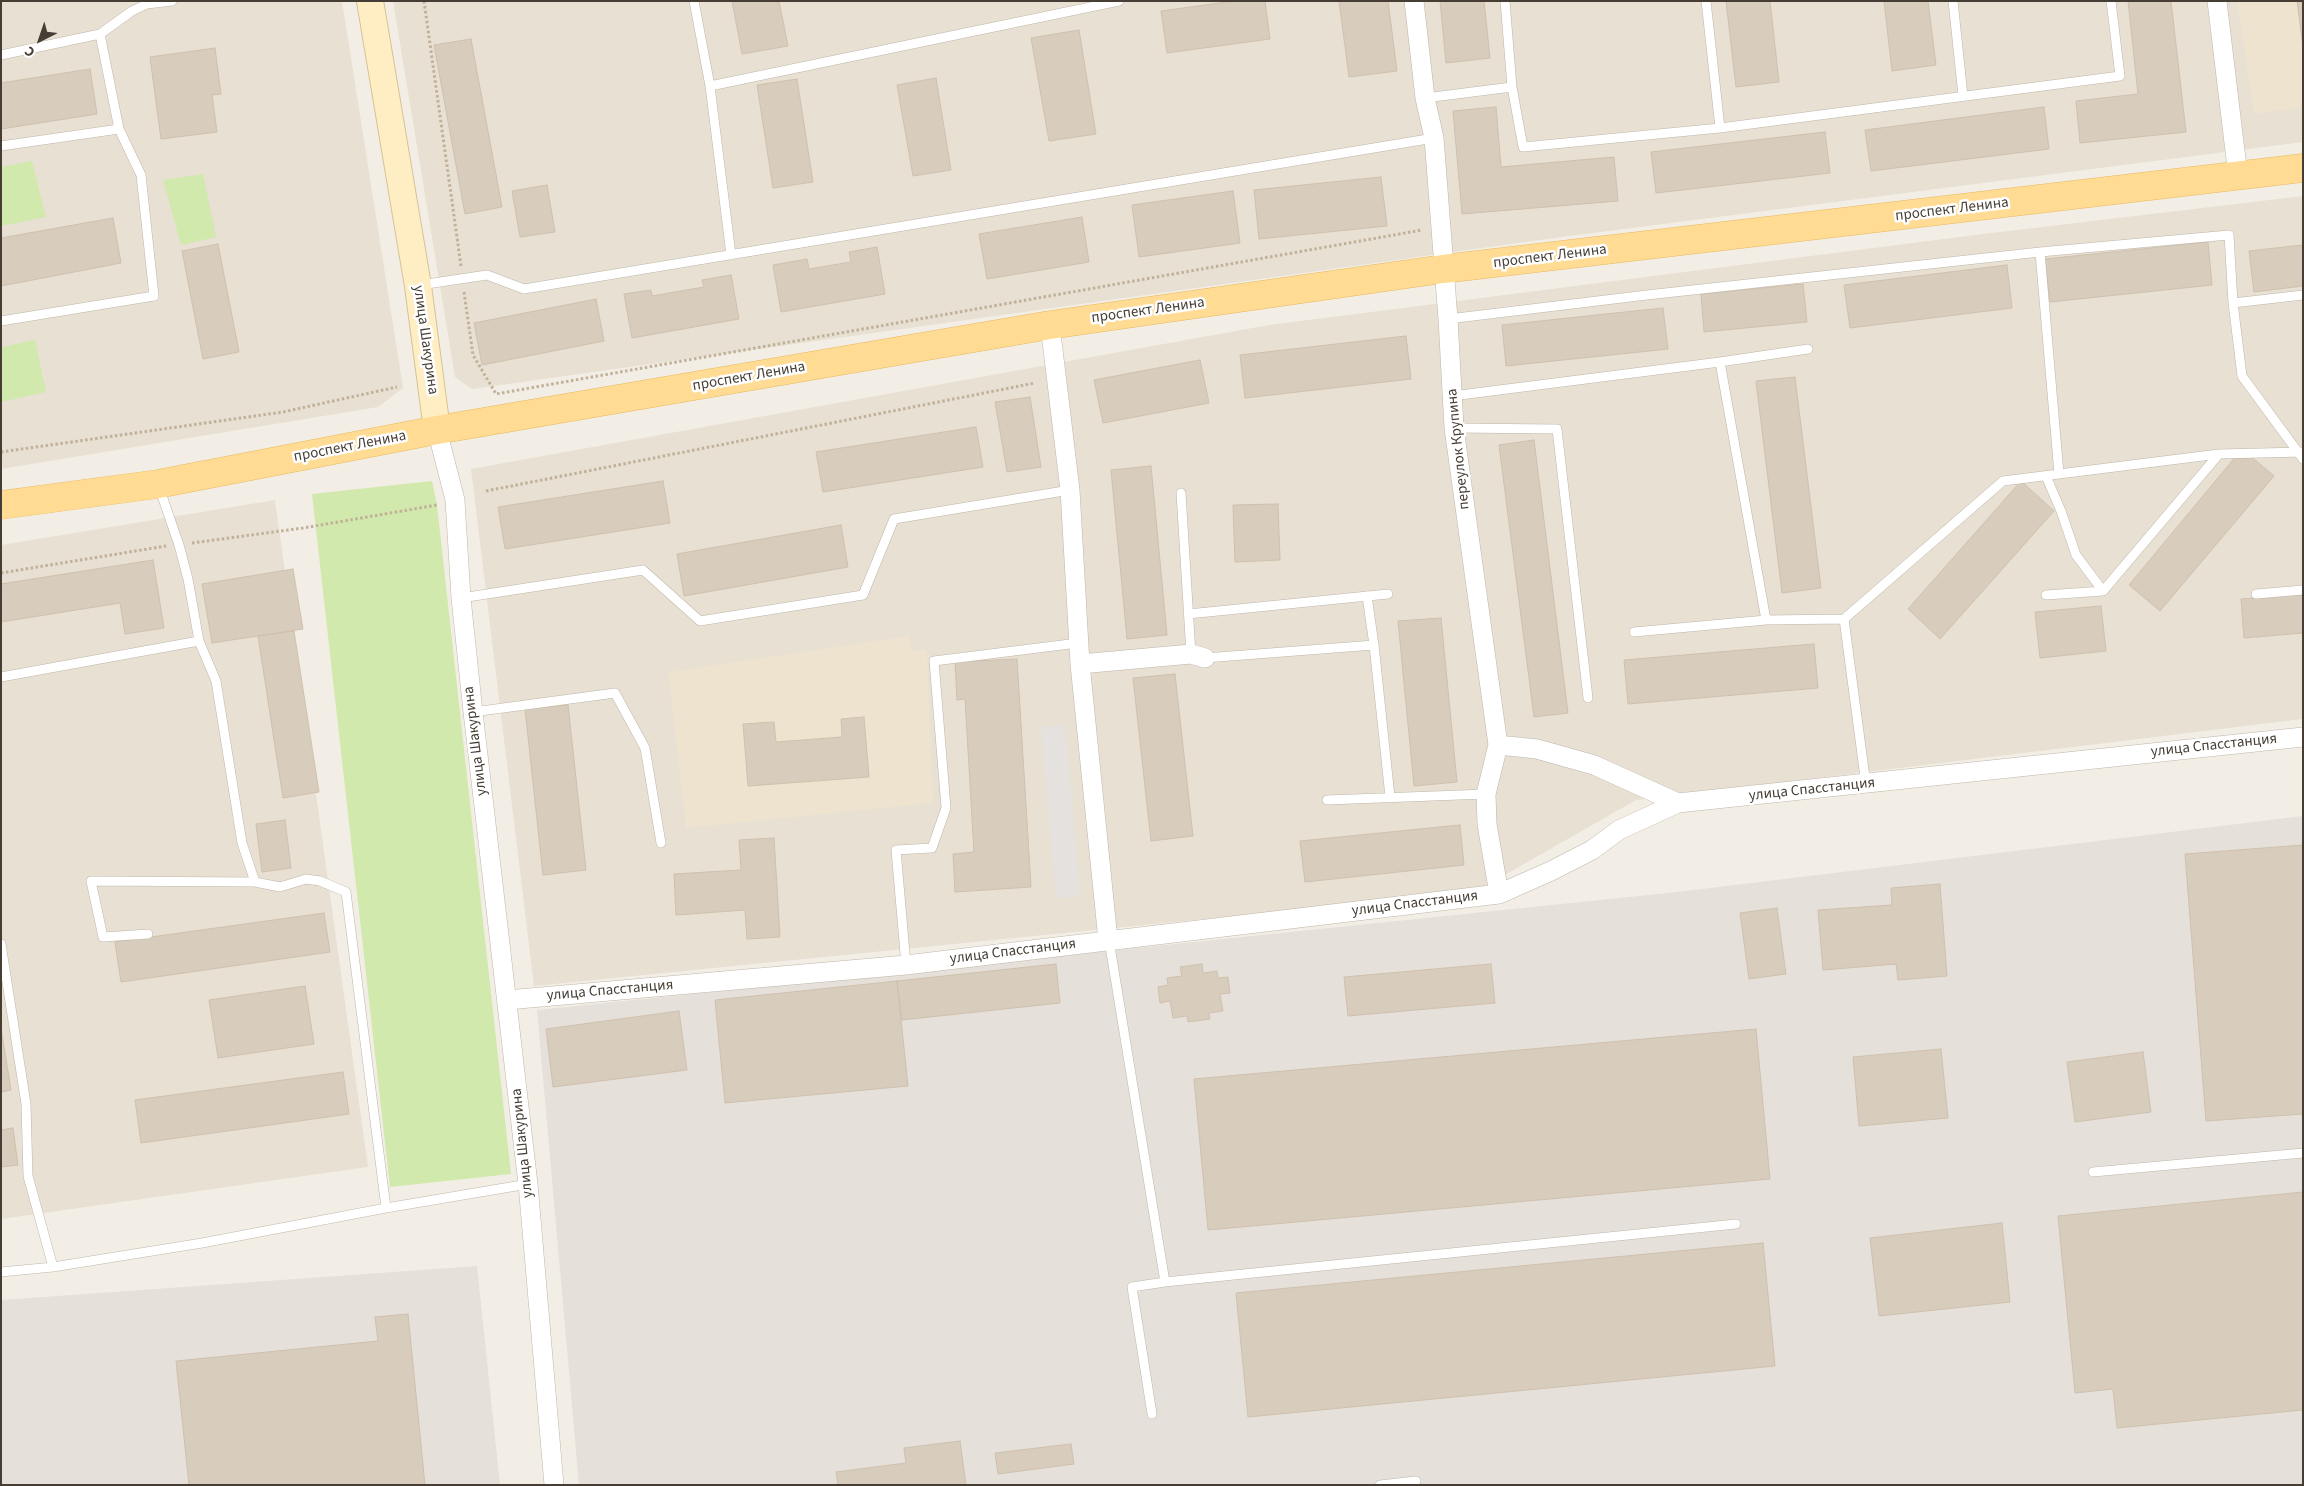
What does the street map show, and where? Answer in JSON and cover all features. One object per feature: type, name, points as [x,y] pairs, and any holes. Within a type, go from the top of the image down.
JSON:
[{"type":"main road","name":"улица Шакурина","points":[[370,1],[418,286],[437,430]]},
{"type":"main road","name":"проспект Ленина","points":[[1,505],[158,484],[437,430],[1050,325],[1443,269],[2303,168]]},
{"type":"street","name":"переулок Крупина","points":[[1414,1],[1425,98],[1434,138],[1448,319],[1454,428],[1498,745],[1486,794],[1487,824],[1499,894]]},
{"type":"street","points":[[2217,1],[2238,176]]},
{"type":"street","points":[[1050,325],[1070,490],[1078,643],[1108,940]]},
{"type":"street","name":"улица Шакурина","points":[[437,430],[455,500],[461,598],[473,712],[528,1184],[554,1485]]},
{"type":"street","points":[[1080,664],[1198,656]]},
{"type":"street","name":"улица Спасстанция","points":[[507,1000],[906,965],[1499,894],[1551,871],[1592,850],[1619,830],[1678,803],[1866,785],[2303,737]]},
{"type":"street","points":[[1498,745],[1537,750],[1594,764],[1678,803]]},
{"type":"lane","points":[[1,55],[100,34],[132,11],[147,4],[172,1]]},
{"type":"lane","points":[[694,1],[710,86],[731,255]]},
{"type":"lane","points":[[710,86],[1119,1]]},
{"type":"lane","points":[[1505,1],[1512,87],[1524,147],[1720,128],[2120,76],[2111,1]]},
{"type":"lane","points":[[1706,1],[1720,128]]},
{"type":"lane","points":[[1953,1],[1963,96]]},
{"type":"lane","points":[[1,321],[154,296],[141,175],[119,129],[100,34]]},
{"type":"lane","points":[[1425,98],[1512,87]]},
{"type":"lane","points":[[1,146],[119,129]]},
{"type":"lane","points":[[418,286],[486,275],[524,289],[1434,138]]},
{"type":"lane","points":[[1448,319],[1646,295],[2040,252],[2229,235],[2233,304],[2242,376],[2302,454]]},
{"type":"lane","points":[[2040,252],[2059,474]]},
{"type":"lane","points":[[2233,304],[2303,295]]},
{"type":"lane","points":[[1452,396],[1720,362],[1808,348]]},
{"type":"lane","points":[[1720,362],[1766,620]]},
{"type":"lane","points":[[1454,428],[1557,429],[1588,698]]},
{"type":"lane","points":[[1634,632],[1766,620],[1844,619],[2003,481],[2219,454],[2302,454]]},
{"type":"lane","points":[[2046,595],[2103,591],[2219,454]]},
{"type":"lane","points":[[2046,476],[2061,511],[2076,555],[2103,591]]},
{"type":"lane","points":[[158,484],[179,544],[188,579],[199,641],[216,681],[242,843],[255,882]]},
{"type":"lane","points":[[461,598],[643,570],[700,621],[863,594],[894,519],[1070,490]]},
{"type":"lane","points":[[1181,493],[1188,614],[1198,656],[1374,645]]},
{"type":"lane","points":[[2256,594],[2303,590]]},
{"type":"lane","points":[[1188,614],[1388,594]]},
{"type":"lane","points":[[1367,596],[1390,797]]},
{"type":"lane","points":[[1844,619],[1866,785]]},
{"type":"lane","points":[[1,677],[199,641]]},
{"type":"lane","points":[[906,965],[896,850],[932,848],[946,808],[934,661],[1078,643]]},
{"type":"lane","points":[[473,712],[615,692],[645,748],[661,843]]},
{"type":"lane","points":[[1327,800],[1486,794]]},
{"type":"lane","points":[[148,934],[103,937],[91,881],[255,882],[280,887],[306,879],[320,881],[346,892],[386,1208]]},
{"type":"lane","points":[[1108,940],[1165,1282]]},
{"type":"lane","points":[[1,944],[26,1104],[28,1176],[54,1267]]},
{"type":"lane","points":[[2093,1172],[2303,1153]]},
{"type":"lane","points":[[1,1272],[54,1267],[202,1243],[386,1208],[528,1184]]},
{"type":"lane","points":[[1152,1414],[1132,1287],[1165,1282],[1736,1224]]},
{"type":"lane","points":[[1380,1485],[1416,1481]]},
{"type":"path","points":[[424,1],[461,267]]},
{"type":"path","points":[[464,286],[473,355],[496,394],[1440,227]]},
{"type":"path","points":[[486,491],[1035,383]]},
{"type":"path","points":[[1,452],[283,412],[397,388]]},
{"type":"path","points":[[1,573],[179,544],[303,528],[437,505]]},
{"type":"shaded area","points":[[1,1],[342,1],[403,388],[378,407],[1,469]]},
{"type":"shaded area","points":[[393,1],[2303,1],[2303,142],[1554,238],[472,389],[455,377]]},
{"type":"shaded area","points":[[2237,1],[2303,1],[2303,107],[2254,114]]},
{"type":"shaded area","points":[[2303,196],[2303,719],[1636,800],[1475,892],[534,986],[471,469],[1269,325],[1983,234]]},
{"type":"shaded area","points":[[275,500],[368,1167],[1,1219],[1,545]]},
{"type":"shaded area","points":[[909,636],[912,651],[927,650],[933,803],[686,828],[668,672]]},
{"type":"shaded area","points":[[1065,725],[1080,896],[1056,898],[1041,727]]},
{"type":"shaded area","points":[[2303,816],[2303,1485],[579,1485],[537,1010],[1677,892]]},
{"type":"shaded area","points":[[477,1266],[500,1485],[1,1485],[1,1300]]},
{"type":"green space","points":[[32,161],[46,217],[1,226],[1,167]]},
{"type":"green space","points":[[203,174],[216,237],[181,245],[163,180]]},
{"type":"green space","points":[[35,340],[46,392],[1,402],[1,347]]},
{"type":"green space","points":[[432,481],[437,505],[511,1174],[390,1187],[312,494]]},
{"type":"building","points":[[732,1],[779,1],[788,46],[742,54]]},
{"type":"building","points":[[1234,1],[1265,1],[1270,39],[1167,53],[1161,11]]},
{"type":"building","points":[[1339,1],[1388,1],[1397,71],[1349,77]]},
{"type":"building","points":[[1440,1],[1484,1],[1490,58],[1446,63]]},
{"type":"building","points":[[1726,1],[1770,1],[1779,82],[1736,87]]},
{"type":"building","points":[[1884,1],[1928,1],[1936,65],[1892,71]]},
{"type":"building","points":[[2128,1],[2171,1],[2186,132],[2080,143],[2076,101],[2138,94]]},
{"type":"building","points":[[2297,1],[2303,1],[2303,47]]},
{"type":"building","points":[[1079,30],[1096,134],[1049,141],[1031,38]]},
{"type":"building","points":[[471,39],[502,207],[465,214],[434,45]]},
{"type":"building","points":[[215,48],[221,94],[212,95],[217,132],[161,139],[150,57]]},
{"type":"building","points":[[90,69],[97,114],[1,129],[1,83]]},
{"type":"building","points":[[936,78],[951,170],[913,176],[897,85]]},
{"type":"building","points":[[797,79],[813,182],[773,188],[757,85]]},
{"type":"building","points":[[1496,107],[1501,167],[1614,157],[1618,201],[1462,214],[1453,111]]},
{"type":"building","points":[[2044,107],[2049,149],[1871,171],[1865,130]]},
{"type":"building","points":[[1825,132],[1830,173],[1656,193],[1651,152]]},
{"type":"building","points":[[1381,177],[1387,226],[1259,239],[1254,190]]},
{"type":"building","points":[[547,185],[555,232],[520,237],[512,191]]},
{"type":"building","points":[[1233,191],[1240,243],[1139,257],[1132,205]]},
{"type":"building","points":[[1082,217],[1089,262],[987,279],[979,234]]},
{"type":"building","points":[[113,218],[121,263],[1,286],[1,238]]},
{"type":"building","points":[[2208,242],[2212,285],[2050,302],[2045,259]]},
{"type":"building","points":[[218,244],[239,352],[203,359],[182,251]]},
{"type":"building","points":[[2303,245],[2303,286],[2254,292],[2249,251]]},
{"type":"building","points":[[877,247],[885,294],[781,312],[773,265],[807,259],[809,269],[851,262],[849,252]]},
{"type":"building","points":[[2007,265],[2012,308],[1850,328],[1844,285]]},
{"type":"building","points":[[731,275],[739,319],[632,338],[624,294],[651,290],[652,296],[704,287],[702,280]]},
{"type":"building","points":[[1803,284],[1807,322],[1704,332],[1701,294]]},
{"type":"building","points":[[596,299],[604,341],[482,365],[474,323]]},
{"type":"building","points":[[1663,308],[1668,349],[1506,366],[1502,325]]},
{"type":"building","points":[[1406,336],[1411,379],[1245,398],[1240,355]]},
{"type":"building","points":[[1200,360],[1209,403],[1103,423],[1094,380]]},
{"type":"building","points":[[1795,377],[1821,588],[1782,593],[1756,381]]},
{"type":"building","points":[[1030,397],[1041,467],[1007,472],[995,402]]},
{"type":"building","points":[[976,427],[983,467],[823,492],[816,452]]},
{"type":"building","points":[[1534,440],[1568,713],[1534,717],[1499,445]]},
{"type":"building","points":[[2242,449],[2274,476],[2160,611],[2129,585]]},
{"type":"building","points":[[1151,466],[1167,635],[1127,639],[1111,470]]},
{"type":"building","points":[[663,481],[670,523],[505,549],[498,507]]},
{"type":"building","points":[[2021,481],[2054,511],[1940,639],[1908,609]]},
{"type":"building","points":[[1278,504],[1280,560],[1235,562],[1233,505]]},
{"type":"building","points":[[841,525],[848,567],[684,596],[677,554]]},
{"type":"building","points":[[153,560],[164,628],[125,634],[120,603],[1,622],[1,584]]},
{"type":"building","points":[[293,569],[303,629],[212,643],[202,584]]},
{"type":"building","points":[[2303,594],[2303,633],[2244,638],[2241,599]]},
{"type":"building","points":[[2101,606],[2106,651],[2040,658],[2035,612]]},
{"type":"building","points":[[1441,618],[1457,782],[1414,786],[1398,621]]},
{"type":"building","points":[[294,631],[319,792],[283,798],[258,636]]},
{"type":"building","points":[[1814,644],[1818,688],[1628,704],[1624,660]]},
{"type":"building","points":[[1017,659],[1031,887],[955,892],[953,854],[974,852],[965,699],[957,700],[955,662]]},
{"type":"building","points":[[1175,674],[1193,836],[1151,841],[1133,678]]},
{"type":"building","points":[[568,705],[586,870],[543,875],[525,709]]},
{"type":"building","points":[[864,717],[869,777],[748,786],[743,724],[774,722],[776,742],[842,737],[841,719]]},
{"type":"building","points":[[285,820],[291,868],[262,872],[256,824]]},
{"type":"building","points":[[1460,825],[1464,865],[1305,882],[1300,841]]},
{"type":"building","points":[[774,838],[780,937],[747,939],[745,910],[676,915],[674,874],[741,870],[739,840]]},
{"type":"building","points":[[2303,845],[2303,1114],[2206,1121],[2185,854]]},
{"type":"building","points":[[1940,884],[1947,976],[1898,980],[1896,964],[1823,970],[1818,910],[1892,905],[1891,888]]},
{"type":"building","points":[[1777,908],[1786,974],[1749,979],[1740,913]]},
{"type":"building","points":[[324,913],[330,952],[121,982],[115,942]]},
{"type":"building","points":[[1056,964],[1060,1003],[902,1020],[897,981]]},
{"type":"building","points":[[1202,964],[1203,973],[1217,971],[1218,978],[1228,977],[1230,993],[1220,994],[1223,1011],[1209,1013],[1210,1019],[1188,1022],[1187,1016],[1173,1018],[1170,1001],[1160,1003],[1158,987],[1168,985],[1167,978],[1182,976],[1180,967]]},
{"type":"building","points":[[1491,964],[1495,1003],[1348,1016],[1344,977]]},
{"type":"building","points":[[897,981],[908,1086],[725,1103],[715,1000]]},
{"type":"building","points":[[305,986],[314,1044],[218,1058],[209,1000]]},
{"type":"building","points":[[679,1011],[687,1070],[553,1087],[546,1029]]},
{"type":"building","points":[[1,1028],[11,1090],[1,1092]]},
{"type":"building","points":[[1756,1029],[1770,1179],[1208,1230],[1194,1079]]},
{"type":"building","points":[[1941,1049],[1948,1118],[1859,1126],[1853,1057]]},
{"type":"building","points":[[2143,1052],[2151,1112],[2075,1122],[2067,1062]]},
{"type":"building","points":[[343,1072],[349,1114],[141,1143],[135,1100]]},
{"type":"building","points":[[13,1128],[18,1165],[1,1167],[1,1130]]},
{"type":"building","points":[[2303,1192],[2303,1410],[2117,1428],[2113,1389],[2075,1393],[2058,1216]]},
{"type":"building","points":[[2002,1223],[2010,1302],[1879,1316],[1870,1238]]},
{"type":"building","points":[[1763,1243],[1775,1366],[1248,1417],[1236,1293]]},
{"type":"building","points":[[408,1314],[425,1485],[189,1485],[176,1361],[378,1341],[375,1317]]},
{"type":"building","points":[[960,1441],[966,1485],[838,1485],[836,1472],[906,1463],[904,1448]]},
{"type":"building","points":[[1071,1444],[1074,1464],[998,1474],[995,1453]]}]
